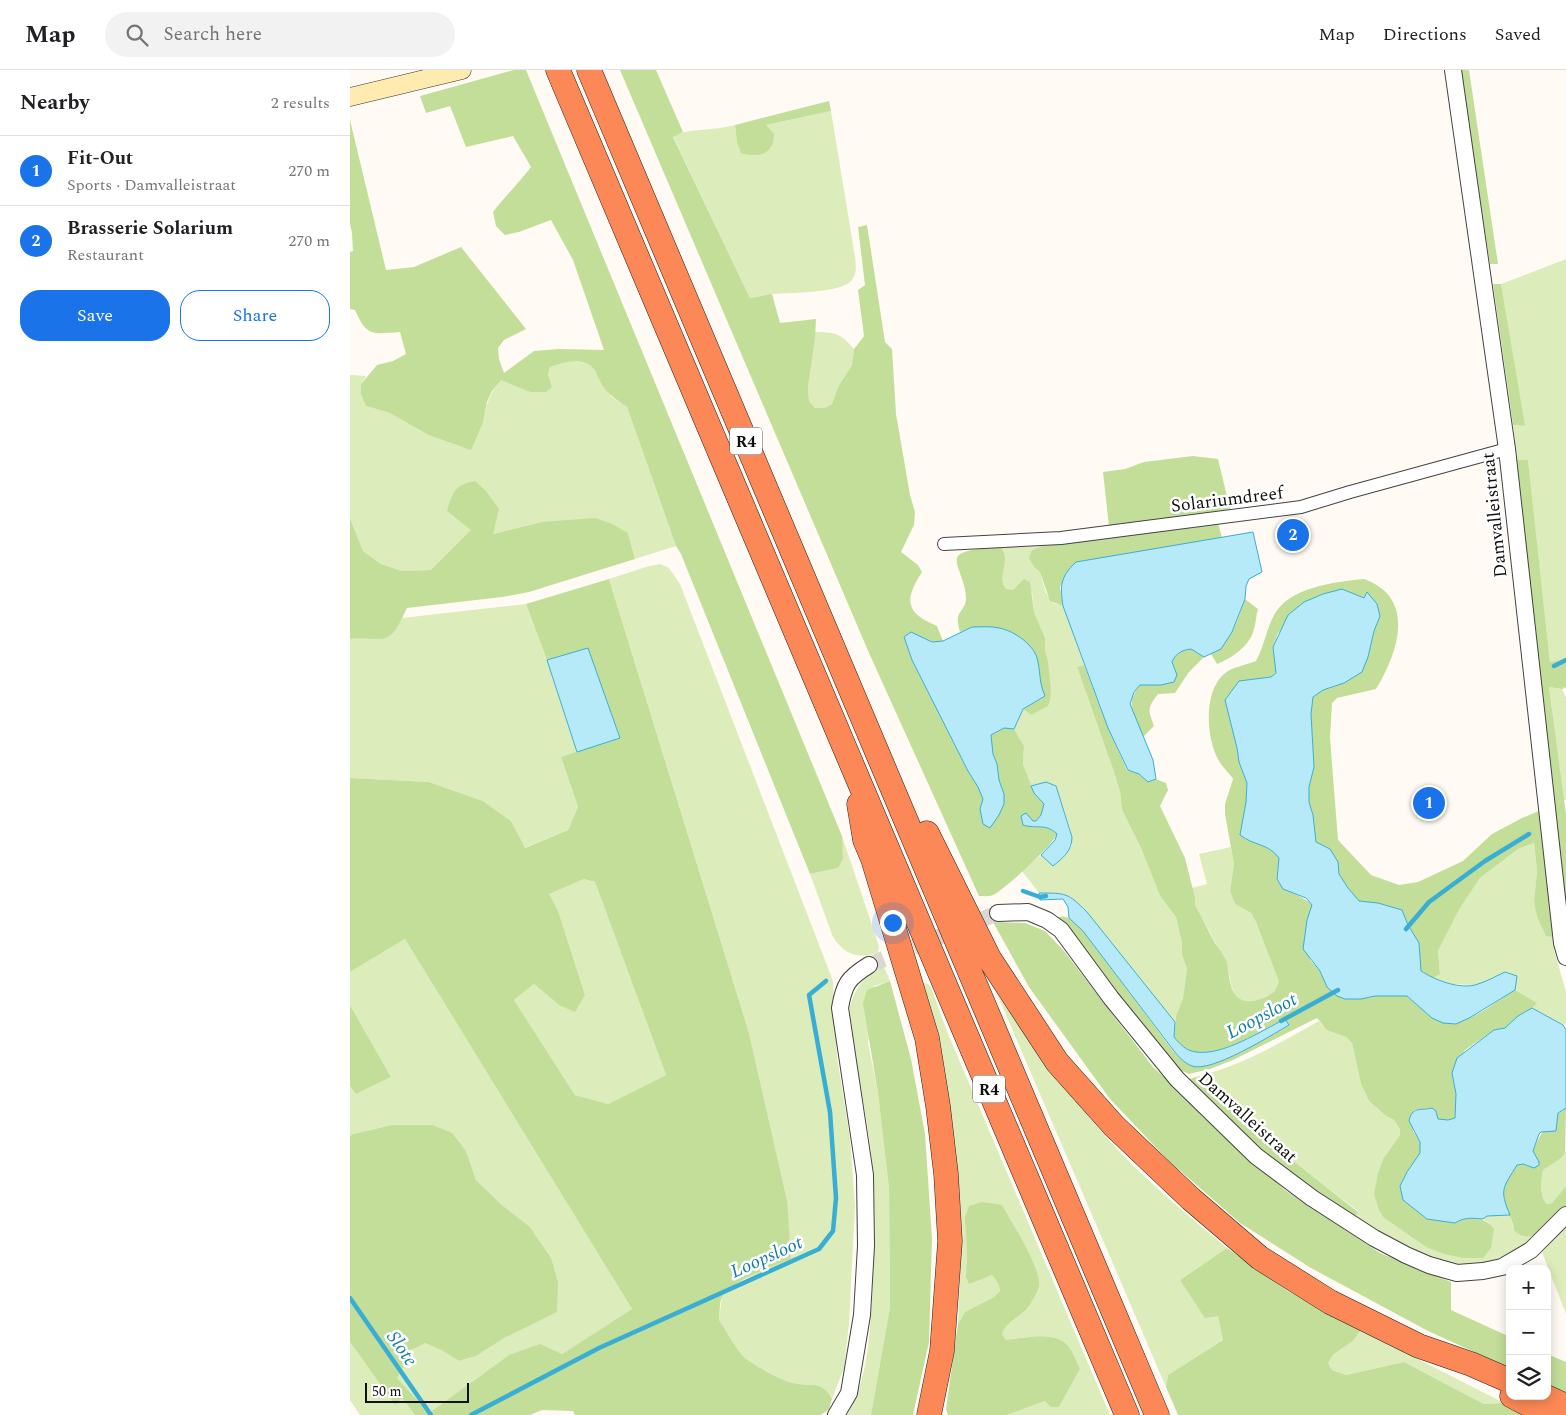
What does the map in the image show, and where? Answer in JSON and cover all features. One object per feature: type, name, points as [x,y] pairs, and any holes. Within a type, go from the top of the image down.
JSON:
[{"type":"highway","name":"R4","points":[[589,70],[1157,1415]]},
{"type":"highway","name":"R4","points":[[558,71],[1127,1415]]},
{"type":"highway","points":[[851,762],[865,840],[873,859],[927,1038],[944,1154],[950,1240],[942,1351],[929,1415]]},
{"type":"highway","points":[[903,812],[922,820],[989,958],[1056,1062],[1114,1126],[1191,1199],[1260,1258],[1330,1302],[1420,1346],[1467,1374],[1506,1394]]},
{"type":"highway","points":[[1420,1346],[1506,1379]]},
{"type":"highway","points":[[1551,1399],[1566,1406]]},
{"type":"highway","points":[[1519,1400],[1549,1415]]},
{"type":"main road","points":[[350,85],[410,70]]},
{"type":"main road","points":[[350,97],[462,70]]},
{"type":"street","name":"Damvalleistraat","points":[[1453,70],[1507,449],[1565,948]]},
{"type":"street","name":"Solariumdreef","points":[[944,544],[1061,538],[1301,507],[1507,449]]},
{"type":"street","name":"Damvalleistraat","points":[[998,913],[1028,912],[1047,920],[1061,930],[1111,998],[1177,1079],[1256,1156],[1312,1198],[1406,1256],[1429,1265],[1457,1272],[1483,1271],[1502,1267],[1531,1250],[1566,1215]]},
{"type":"street","points":[[836,1415],[849,1393],[862,1315],[866,1246],[865,1175],[840,1008],[846,985],[854,974],[869,965]]},
{"type":"green space","points":[[514,70],[526,70],[842,836],[843,859],[838,868],[810,874],[681,554],[676,546],[627,407],[606,390],[594,369],[579,361],[550,367],[548,374],[552,387],[546,392],[530,392],[501,380],[492,391],[487,402],[483,422],[471,450],[429,435],[390,413],[366,406],[361,394],[361,384],[377,365],[393,361],[406,354],[400,332],[372,332],[363,325],[355,310],[350,309],[350,252],[353,251],[350,224],[350,120],[386,270],[414,267],[461,247],[526,329],[504,340],[498,348],[499,359],[504,373],[534,351],[559,349],[604,350],[573,260],[551,220],[505,235],[496,226],[493,212],[531,167],[513,136],[466,147],[450,106],[426,113],[420,96]]},
{"type":"green space","points":[[620,70],[656,70],[683,132],[673,137],[750,298],[772,294],[780,323],[816,319],[808,387],[809,401],[815,408],[825,408],[832,404],[838,387],[852,365],[854,349],[864,336],[858,290],[865,285],[858,227],[867,225],[885,342],[892,349],[896,414],[910,495],[915,512],[914,525],[901,552],[918,565],[922,572],[912,590],[910,598],[913,611],[926,621],[937,626],[943,641],[932,642],[911,632],[904,637],[912,660],[978,787],[983,799],[980,809],[983,824],[1004,794],[993,754],[991,735],[1004,728],[1014,729],[1024,746],[1023,764],[1034,793],[1045,804],[1041,815],[1037,821],[1033,821],[1031,827],[1045,828],[1057,834],[1029,866],[993,895],[979,896],[869,653]]},
{"type":"green space","points":[[1460,70],[1469,70],[1498,264],[1490,264]]},
{"type":"green space","points":[[829,101],[831,111],[766,125],[774,134],[768,151],[759,155],[741,153],[737,142],[735,125]]},
{"type":"green space","points":[[831,111],[855,257],[855,275],[846,285],[838,288],[750,298],[673,136],[679,133],[735,125],[737,142],[766,125]]},
{"type":"green space","points":[[1566,259],[1566,659],[1550,662],[1528,461],[1517,460],[1513,425],[1524,426],[1501,284]]},
{"type":"green space","points":[[1493,284],[1501,284],[1525,426],[1513,425]]},
{"type":"green space","points":[[815,332],[837,334],[854,349],[852,365],[838,387],[832,404],[825,408],[815,408],[809,401],[808,387]]},
{"type":"green space","points":[[583,360],[595,369],[601,383],[612,397],[627,407],[676,546],[635,559],[628,533],[542,522],[493,534],[472,530],[432,570],[402,571],[381,564],[363,551],[350,518],[350,375],[366,376],[361,384],[366,406],[390,413],[402,419],[483,422],[489,399],[501,379],[530,392],[552,387],[548,374],[550,367],[569,361]]},
{"type":"green space","points":[[1193,456],[1218,459],[1230,509],[1109,527],[1103,472],[1125,469],[1144,462]]},
{"type":"green space","points":[[1517,460],[1528,460],[1550,662],[1566,659],[1566,687],[1562,689],[1549,687],[1566,814],[1566,912],[1521,518]]},
{"type":"green space","points":[[475,481],[486,491],[499,509],[493,534],[542,522],[595,518],[612,524],[628,533],[635,559],[529,592],[407,608],[397,628],[389,636],[379,639],[350,639],[350,518],[363,551],[381,564],[402,571],[431,570],[471,530],[447,511],[456,490],[463,485]]},
{"type":"green space","points":[[1218,523],[1222,538],[1076,562],[1060,587],[1063,606],[1050,601],[1040,572],[1034,567],[1029,558],[1032,550],[1042,546]]},
{"type":"green space","points":[[1042,546],[1032,550],[1034,567],[1040,572],[1046,593],[1053,603],[1063,606],[1084,665],[1077,667],[1114,772],[1120,792],[1122,810],[1141,848],[1160,896],[1176,917],[1182,943],[1182,955],[1187,969],[1183,998],[1175,1022],[1087,912],[1066,895],[1039,893],[1022,871],[1041,855],[1053,866],[1065,856],[1072,845],[1070,827],[1056,786],[1046,782],[1031,786],[1023,764],[1024,746],[1014,729],[1023,709],[1031,715],[1050,700],[1048,661],[1045,650],[1045,638],[1034,612],[1032,592],[1006,590],[1003,585],[1005,558],[1001,547]]},
{"type":"green space","points":[[1001,547],[1005,558],[1003,584],[1006,589],[1013,590],[1024,579],[1030,582],[1034,612],[1045,638],[1051,691],[1050,700],[1048,706],[1031,715],[1023,709],[1045,696],[1040,683],[1038,661],[999,628],[972,627],[960,632],[958,624],[958,617],[966,599],[957,566],[957,558],[959,555],[970,550]]},
{"type":"green space","points":[[660,564],[669,568],[680,584],[833,981],[837,1057],[850,1139],[855,1206],[849,1323],[844,1368],[832,1399],[820,1386],[788,1382],[749,1361],[739,1351],[719,1320],[722,1296],[731,1288],[755,1274],[787,1200],[749,1033],[609,579]]},
{"type":"green space","points":[[609,579],[749,1033],[787,1200],[791,1259],[743,1280],[726,1291],[721,1299],[719,1320],[739,1351],[749,1361],[788,1382],[815,1385],[824,1389],[832,1399],[829,1409],[821,1415],[575,1415],[573,1411],[542,1410],[530,1415],[415,1415],[402,1398],[395,1405],[350,1342],[350,1136],[392,1125],[432,1125],[452,1133],[466,1151],[476,1180],[502,1205],[529,1226],[551,1258],[558,1282],[557,1312],[506,1337],[476,1356],[459,1361],[425,1343],[400,1353],[404,1365],[397,1378],[429,1413],[509,1355],[540,1344],[562,1354],[632,1309],[405,939],[350,972],[350,778],[429,782],[483,801],[511,821],[525,848],[568,830],[578,807],[561,757],[620,737],[588,649],[547,660],[526,604]],"holes":[[[584,879],[595,882],[666,1075],[608,1104],[575,1095],[514,1000],[534,984],[559,1005],[575,1012],[585,995],[558,911],[549,894]]]},
{"type":"green space","points":[[1364,579],[1381,588],[1391,599],[1397,613],[1398,628],[1391,659],[1376,689],[1337,698],[1332,703],[1330,738],[1338,840],[1371,875],[1399,885],[1418,882],[1463,861],[1492,834],[1541,810],[1555,937],[1546,936],[1537,916],[1534,901],[1537,871],[1534,843],[1518,849],[1480,878],[1460,908],[1438,951],[1440,974],[1433,978],[1421,971],[1419,943],[1408,925],[1402,910],[1378,903],[1359,901],[1339,874],[1338,862],[1330,849],[1316,842],[1313,815],[1309,802],[1309,787],[1314,767],[1311,714],[1313,697],[1323,690],[1344,683],[1368,657],[1374,631],[1380,616],[1366,593],[1364,598],[1342,589],[1323,594],[1278,633],[1273,647],[1276,672],[1271,677],[1239,681],[1225,700],[1239,762],[1247,783],[1246,802],[1240,835],[1275,853],[1279,858],[1277,876],[1279,882],[1286,889],[1312,905],[1307,920],[1310,960],[1320,971],[1327,987],[1346,999],[1361,999],[1375,996],[1407,996],[1432,1017],[1450,1024],[1479,1013],[1515,990],[1537,1003],[1505,1028],[1494,1030],[1465,1050],[1452,1073],[1456,1094],[1455,1118],[1448,1120],[1437,1119],[1432,1108],[1414,1110],[1413,1131],[1420,1142],[1420,1153],[1407,1172],[1403,1200],[1427,1219],[1455,1223],[1471,1218],[1486,1221],[1494,1229],[1491,1248],[1483,1258],[1464,1258],[1444,1254],[1426,1247],[1384,1218],[1379,1210],[1374,1194],[1378,1173],[1383,1159],[1400,1135],[1400,1129],[1394,1120],[1386,1116],[1369,1101],[1361,1084],[1352,1043],[1346,1037],[1327,1030],[1317,1018],[1233,1060],[1210,1069],[1189,1074],[1178,1069],[1055,920],[1059,917],[1067,917],[1083,931],[1173,1051],[1189,1065],[1201,1067],[1226,1059],[1288,1026],[1284,1019],[1230,1046],[1207,1052],[1196,1052],[1186,1049],[1174,1037],[1176,1016],[1183,998],[1187,969],[1182,955],[1182,943],[1176,917],[1160,896],[1141,848],[1122,810],[1120,792],[1114,772],[1077,667],[1084,665],[1108,728],[1127,770],[1139,774],[1148,782],[1156,779],[1166,783],[1168,790],[1160,806],[1185,858],[1195,905],[1215,943],[1226,959],[1233,991],[1242,1000],[1255,1001],[1262,999],[1275,991],[1279,982],[1256,922],[1251,913],[1235,904],[1230,891],[1234,864],[1225,804],[1233,779],[1219,761],[1211,741],[1209,729],[1210,704],[1217,682],[1224,674],[1256,661],[1273,617],[1289,599],[1326,584]]},
{"type":"green space","points":[[1245,599],[1258,609],[1252,635],[1240,651],[1217,664],[1211,654],[1218,650],[1229,637]]},
{"type":"green space","points":[[526,604],[547,660],[577,752],[561,757],[578,807],[568,830],[524,848],[511,821],[483,801],[429,782],[350,778],[350,639],[380,639],[386,637],[391,634],[402,618]]},
{"type":"green space","points":[[1191,649],[1204,657],[1189,672],[1175,693],[1158,694],[1150,709],[1154,726],[1143,737],[1132,711],[1132,699],[1135,692],[1140,685],[1161,685],[1175,669],[1172,662],[1175,656],[1182,651]]},
{"type":"green space","points":[[1549,687],[1562,689],[1566,698],[1566,800],[1564,800]]},
{"type":"green space","points":[[842,836],[879,946],[878,953],[871,955],[864,956],[847,952],[833,937],[810,874],[838,868],[842,859]]},
{"type":"green space","points":[[1534,843],[1537,871],[1534,901],[1555,937],[1554,950],[1566,992],[1566,1023],[1563,1025],[1532,1008],[1536,1003],[1515,990],[1516,976],[1473,985],[1452,984],[1433,978],[1440,974],[1438,951],[1460,908],[1480,878],[1518,849]]},
{"type":"green space","points":[[1231,847],[1234,864],[1230,891],[1235,904],[1251,913],[1256,922],[1279,982],[1276,991],[1254,1002],[1244,1002],[1237,999],[1231,985],[1224,955],[1195,905],[1192,888],[1207,884],[1199,854]]},
{"type":"green space","points":[[584,879],[595,882],[666,1075],[608,1104],[575,1095],[514,1000],[534,984],[559,1005],[585,995],[558,912],[548,894]]},
{"type":"green space","points":[[993,922],[1025,923],[1045,931],[1064,951],[1153,1067],[1285,1190],[1380,1253],[1451,1282],[1451,1310],[1506,1335],[1506,1366],[1428,1331],[1311,1268],[1240,1223],[1168,1160],[1110,1099],[1029,987]]},
{"type":"green space","points":[[405,939],[632,1309],[562,1354],[509,1355],[429,1413],[397,1378],[400,1353],[425,1343],[459,1361],[476,1356],[506,1337],[529,1226],[502,1205],[476,1180],[466,1151],[392,1125],[350,1136],[350,1086],[356,1094],[391,1077],[350,1005],[350,972]]},
{"type":"green space","points":[[884,967],[890,981],[874,986],[868,1043],[878,1093],[889,1188],[890,1307],[871,1415],[847,1415],[858,1391],[865,1366],[870,1326],[874,1253],[874,1193],[871,1153],[853,1047],[849,1011],[860,984],[870,974]]},
{"type":"green space","points":[[890,981],[911,1059],[925,1134],[932,1239],[929,1342],[913,1415],[871,1415],[890,1307],[889,1188],[878,1093],[863,1003],[867,990]]},
{"type":"green space","points":[[924,983],[931,987],[946,1029],[1110,1415],[1007,1415],[1045,1401],[1059,1407],[1080,1369],[1025,1337],[1006,1340],[1002,1334],[1003,1328],[1025,1311],[1035,1296],[967,1252],[966,1277],[992,1275],[998,1283],[1000,1291],[994,1297],[965,1312],[958,1324],[962,1230],[959,1186],[949,1105]]},
{"type":"green space","points":[[997,994],[1055,1075],[1102,1133],[1158,1189],[1227,1248],[1180,1280],[1218,1315],[1223,1340],[1168,1375],[1166,1387]]},
{"type":"green space","points":[[350,1005],[391,1077],[356,1094],[350,1086]]},
{"type":"green space","points":[[1319,1021],[1322,1025],[1346,1037],[1352,1043],[1361,1084],[1369,1101],[1386,1116],[1394,1120],[1400,1129],[1400,1135],[1383,1159],[1378,1173],[1384,1218],[1426,1247],[1490,1224],[1483,1219],[1487,1216],[1510,1215],[1514,1230],[1535,1236],[1520,1248],[1500,1259],[1469,1264],[1451,1263],[1434,1259],[1401,1245],[1354,1217],[1358,1211],[1256,1130],[1200,1076],[1246,1060]]},
{"type":"green space","points":[[1200,1076],[1256,1130],[1358,1212],[1354,1217],[1269,1157],[1189,1079]]},
{"type":"green space","points":[[1566,1108],[1565,1153],[1560,1159],[1543,1170],[1541,1188],[1544,1201],[1547,1204],[1552,1203],[1566,1186],[1566,1208],[1542,1231],[1535,1235],[1521,1235],[1514,1230],[1505,1204],[1504,1187],[1517,1165],[1523,1164],[1534,1168],[1539,1162],[1533,1151],[1539,1138],[1550,1122]]},
{"type":"green space","points":[[1566,1150],[1566,1186],[1552,1203],[1547,1204],[1542,1193],[1543,1170],[1560,1159]]},
{"type":"green space","points":[[982,1202],[1002,1205],[1031,1257],[1038,1278],[1039,1286],[1030,1304],[1026,1310],[1006,1327],[1002,1334],[1006,1340],[1038,1336],[1055,1338],[1062,1341],[1071,1351],[1080,1369],[1059,1407],[1051,1407],[1045,1401],[1007,1415],[948,1415],[946,1409],[958,1324],[965,1312],[994,1297],[1000,1291],[998,1283],[992,1275],[969,1284],[966,1277],[965,1217],[969,1206]]},
{"type":"green space","points":[[1566,1228],[1566,1314],[1551,1275],[1551,1265],[1547,1265],[1542,1252]]},
{"type":"green space","points":[[1227,1248],[1288,1291],[1361,1330],[1353,1341],[1334,1354],[1328,1363],[1332,1370],[1346,1375],[1404,1362],[1484,1404],[1504,1403],[1525,1415],[1178,1415],[1166,1387],[1168,1375],[1223,1340],[1218,1316],[1205,1318],[1180,1280]]},
{"type":"green space","points":[[1361,1330],[1504,1403],[1484,1404],[1404,1362],[1346,1375],[1332,1370],[1328,1363],[1334,1354],[1353,1341]]},
{"type":"green space","points":[[350,1342],[395,1405],[402,1398],[415,1415],[360,1415],[350,1400]]},
{"type":"green space","points":[[1551,1356],[1566,1362],[1566,1393],[1551,1386]]},
{"type":"water","points":[[1253,532],[1262,572],[1249,579],[1246,586],[1245,599],[1232,632],[1221,649],[1204,657],[1191,649],[1182,651],[1175,656],[1172,662],[1177,675],[1174,682],[1161,685],[1140,685],[1134,692],[1130,704],[1153,760],[1156,779],[1148,782],[1139,774],[1128,770],[1108,728],[1063,606],[1062,582],[1064,577],[1076,562]]},
{"type":"water","points":[[1342,589],[1364,598],[1367,592],[1377,604],[1380,616],[1362,672],[1344,683],[1323,690],[1313,697],[1311,714],[1314,767],[1309,787],[1309,802],[1313,815],[1316,842],[1330,849],[1338,862],[1339,874],[1359,901],[1378,903],[1402,910],[1408,925],[1419,943],[1421,971],[1433,978],[1461,986],[1479,984],[1505,972],[1517,976],[1515,990],[1456,1024],[1443,1023],[1432,1018],[1407,996],[1375,996],[1361,999],[1345,999],[1337,996],[1327,987],[1320,971],[1303,949],[1307,920],[1312,905],[1306,898],[1283,889],[1277,879],[1279,858],[1275,853],[1240,835],[1246,802],[1247,783],[1239,762],[1225,700],[1239,681],[1271,677],[1276,673],[1273,647],[1288,615],[1304,602]]},
{"type":"water","points":[[972,627],[993,627],[1005,630],[1024,640],[1036,656],[1045,696],[1023,709],[1014,729],[1004,728],[991,735],[993,754],[1004,794],[1004,804],[990,828],[983,824],[980,809],[983,799],[978,787],[912,660],[904,637],[911,632],[932,642],[943,641]]},
{"type":"water","points":[[588,648],[620,738],[577,752],[547,660]]},
{"type":"water","points":[[1046,782],[1056,786],[1072,837],[1069,850],[1053,866],[1041,855],[1055,840],[1057,834],[1045,827],[1023,825],[1021,816],[1026,813],[1033,821],[1036,821],[1041,815],[1044,804],[1034,793],[1031,786]]},
{"type":"water","points":[[1039,893],[1066,895],[1087,912],[1175,1022],[1174,1037],[1186,1049],[1196,1052],[1218,1050],[1242,1041],[1285,1019],[1289,1025],[1226,1059],[1201,1067],[1189,1065],[1174,1051],[1083,931],[1069,918],[1068,907],[1063,899],[1040,900]]},
{"type":"water","points":[[1532,1008],[1563,1025],[1566,1030],[1566,1108],[1558,1113],[1556,1131],[1541,1132],[1539,1134],[1533,1151],[1539,1165],[1534,1168],[1523,1164],[1517,1165],[1508,1179],[1504,1189],[1504,1199],[1510,1215],[1487,1216],[1483,1219],[1465,1219],[1455,1223],[1427,1219],[1403,1200],[1400,1186],[1420,1153],[1420,1142],[1409,1121],[1410,1116],[1414,1111],[1432,1108],[1436,1111],[1438,1119],[1448,1120],[1455,1118],[1456,1094],[1452,1073],[1457,1058],[1494,1030],[1505,1028],[1518,1016]]},
{"type":"waterway","name":"Loopsloot","points":[[1554,666],[1566,660]]},
{"type":"waterway","name":"Loopsloot","points":[[1406,929],[1429,902],[1485,861],[1529,834]]},
{"type":"waterway","name":"Loopsloot","points":[[1023,891],[1040,897],[1046,896]]},
{"type":"waterway","name":"Loopsloot","points":[[471,1415],[599,1348],[819,1249],[833,1231],[836,1198],[830,1112],[809,995],[826,981]]},
{"type":"waterway","name":"Loopsloot","points":[[1281,1021],[1338,990]]},
{"type":"waterway","name":"Slote","points":[[350,1298],[431,1415]]},
{"type":"tunnel","points":[[869,965],[998,913]]},
{"type":"place","name":"Brasserie Solarium","points":[[1293,535]]},
{"type":"place","name":"Fit-Out","points":[[1429,803]]}]
